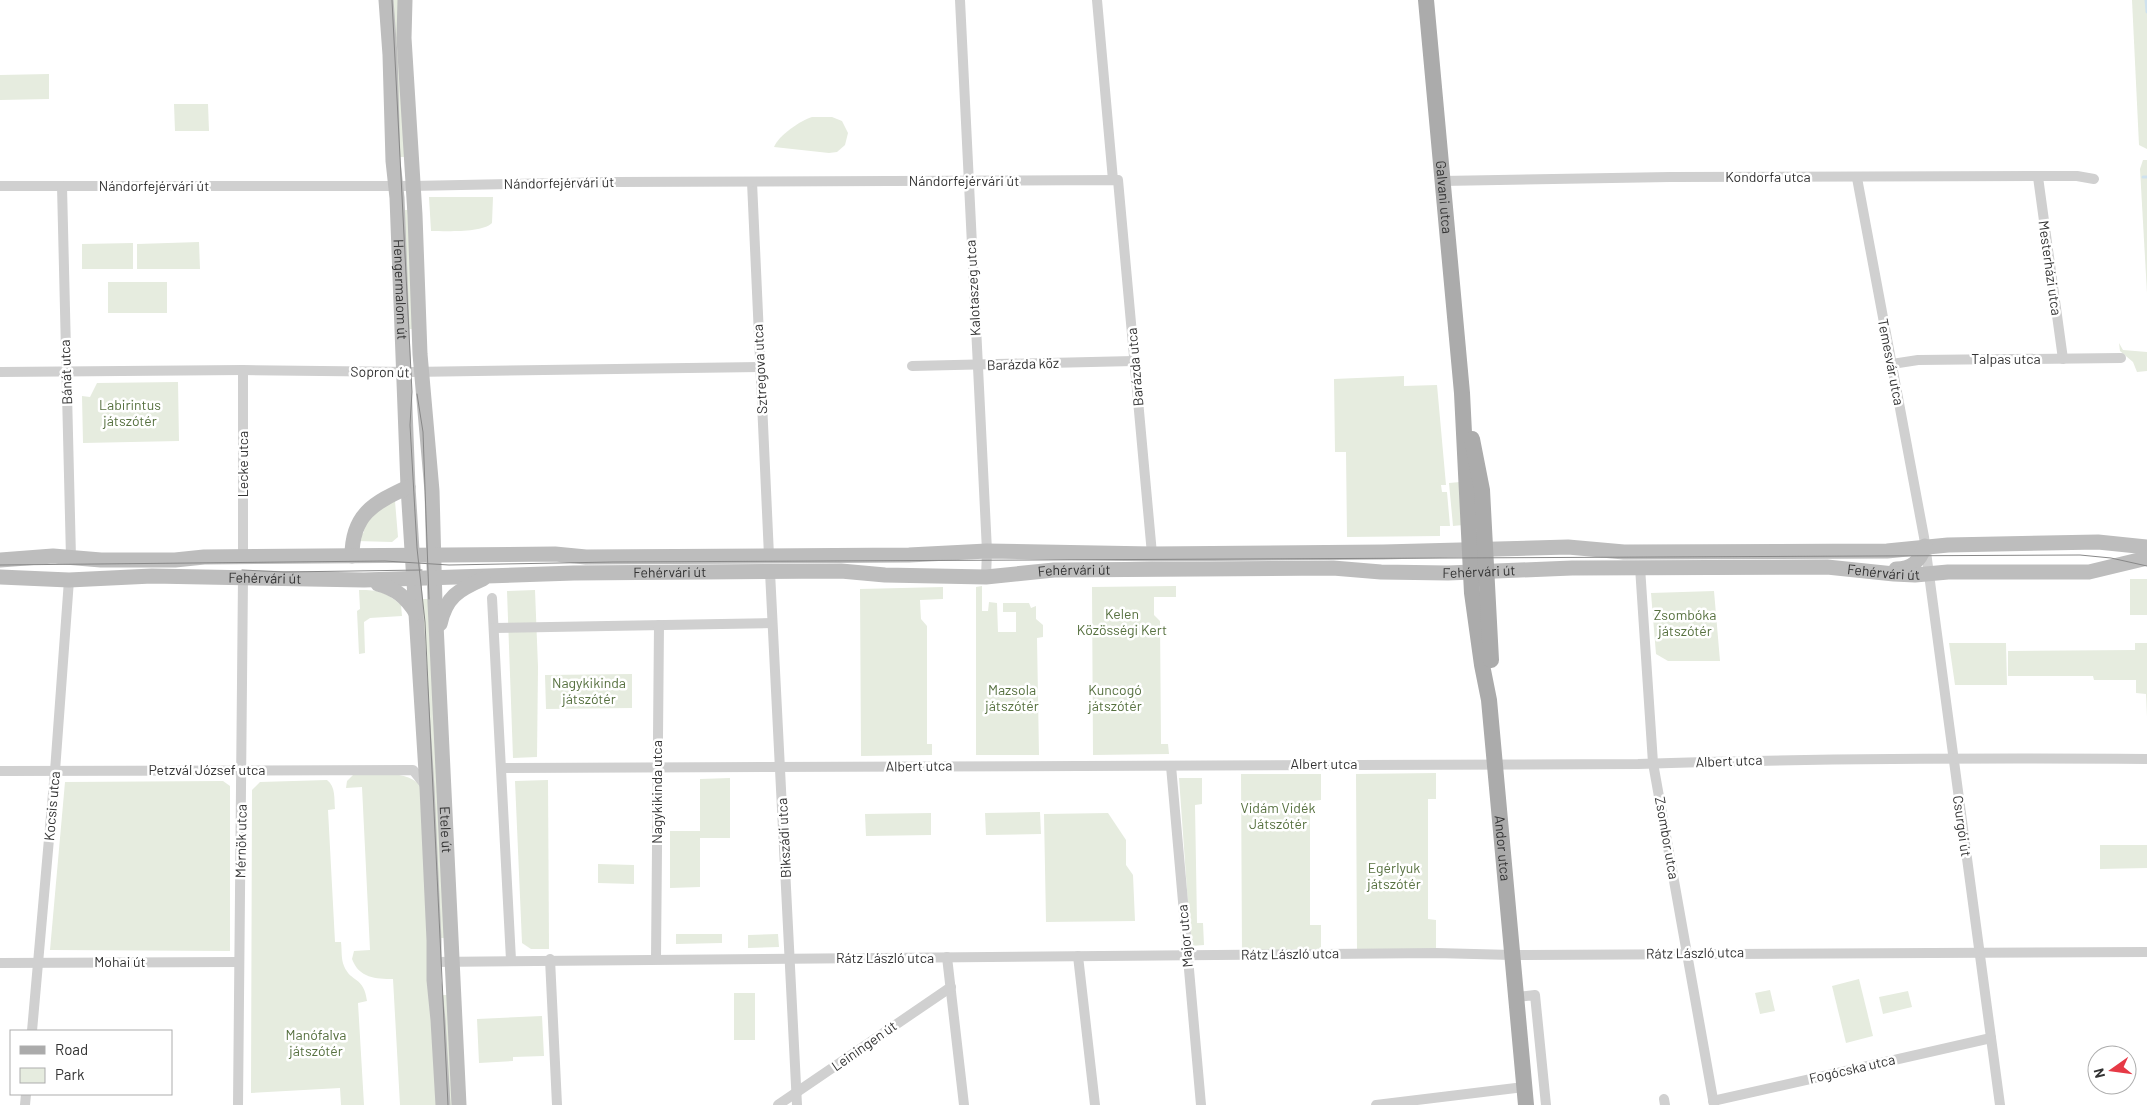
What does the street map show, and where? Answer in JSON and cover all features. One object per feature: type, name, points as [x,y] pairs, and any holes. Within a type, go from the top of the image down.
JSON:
[{"type":"main road","name":"Galvani utca","points":[[1426,0],[1462,393],[1470,549]]},
{"type":"main road","name":"Galvani utca","points":[[1462,393],[1482,490],[1487,548]]},
{"type":"main road","name":"Andor utca","points":[[1479,572],[1487,548]]},
{"type":"main road","name":"Andor utca","points":[[1470,549],[1479,572],[1492,664],[1489,700],[1526,1105]]},
{"type":"street","name":"Hengermalom út","points":[[386,0],[413,579]]},
{"type":"street","name":"Hengermalom út","points":[[405,0],[404,38],[421,372],[432,490],[434,555]]},
{"type":"street","name":"Kalotaszeg utca","points":[[960,0],[976,365],[987,551],[986,577]]},
{"type":"street","name":"Barázda utca","points":[[1097,0],[1152,554]]},
{"type":"street","name":"Kondorfa utca","points":[[1442,181],[2077,176],[2094,179]]},
{"type":"street","name":"Mesterházi utca","points":[[2038,177],[2063,359]]},
{"type":"street","name":"Temesvár utca","points":[[1857,178],[1926,546]]},
{"type":"street","name":"Nándorfejérvári út","points":[[0,186],[412,186],[607,182],[1115,180]]},
{"type":"street","name":"Sztregova utca","points":[[752,182],[769,556]]},
{"type":"street","name":"Bánát utca","points":[[62,186],[72,558]]},
{"type":"street","name":"Talpas utca","points":[[1892,364],[1918,360],[2121,358]]},
{"type":"street","name":"Barázda köz","points":[[912,366],[1134,361]]},
{"type":"street","name":"Sopron út","points":[[0,372],[243,370],[421,372],[760,367]]},
{"type":"street","name":"Lecke utca","points":[[243,370],[243,557]]},
{"type":"street","points":[[352,556],[352,540],[355,528],[364,514],[381,500],[408,487]]},
{"type":"street","name":"Fehérvári út","points":[[0,560],[53,556],[110,560],[555,554],[586,557],[909,555],[987,551],[1152,554],[1383,552],[1568,547],[1624,552],[1887,551],[1926,546],[2098,542],[2147,547]]},
{"type":"street","points":[[1866,570],[1903,569],[1910,567],[1922,556],[1926,546]]},
{"type":"street","name":"Csurgói út","points":[[1926,546],[2000,1105]]},
{"type":"street","name":"Etele út","points":[[434,555],[459,1105]]},
{"type":"street","points":[[243,557],[243,576]]},
{"type":"street","name":"Fehérvári út","points":[[0,577],[69,580],[152,576],[243,576],[281,579],[364,580],[574,573],[841,571],[885,575],[986,577],[1064,570],[1333,568],[1381,572],[1479,572],[1572,568],[1827,567],[1894,574],[1929,574],[1948,572],[2089,572],[2147,558]]},
{"type":"street","name":"Zsombor utca","points":[[1640,568],[1653,763],[1714,1103]]},
{"type":"street","name":"Bikszádi utca","points":[[770,572],[797,1100]]},
{"type":"street","name":"Mérnök utca","points":[[238,1105],[243,576]]},
{"type":"street","points":[[437,636],[444,609],[452,596],[489,577]]},
{"type":"street","name":"Etele út","points":[[413,579],[428,788],[434,940],[433,962],[443,1105]]},
{"type":"street","name":"Kocsis utca","points":[[32,1030],[55,771],[69,580]]},
{"type":"street","points":[[364,580],[394,588],[407,600],[417,614]]},
{"type":"street","points":[[492,598],[511,960]]},
{"type":"street","points":[[494,628],[772,623]]},
{"type":"street","name":"Nagykikinda utca","points":[[656,959],[659,625]]},
{"type":"street","points":[[424,746],[413,770],[428,788]]},
{"type":"street","name":"Albert utca","points":[[502,768],[1653,763],[1953,758],[2147,759]]},
{"type":"street","name":"Major utca","points":[[1171,766],[1201,1105]]},
{"type":"street","name":"Petzvál József utca","points":[[0,771],[413,770]]},
{"type":"street","name":"Rátz László utca","points":[[433,962],[550,959],[1436,953],[1512,955],[2147,952]]},
{"type":"street","points":[[1078,956],[1095,1105]]},
{"type":"street","points":[[947,957],[964,1105]]},
{"type":"street","points":[[550,959],[557,1105]]},
{"type":"street","name":"Mohai út","points":[[0,963],[239,962]]},
{"type":"street","name":"Leiningen út","points":[[778,1105],[797,1100],[951,988]]},
{"type":"street","points":[[1516,997],[1535,995],[1546,1105]]},
{"type":"street","name":"Fogócska utca","points":[[1714,1103],[1991,1038]]},
{"type":"street","points":[[1376,1105],[1524,1086]]},
{"type":"green space","points":[[391,0],[399,0],[406,157],[398,157]]},
{"type":"green space","points":[[2132,0],[2147,0],[2147,149],[2139,145]]},
{"type":"green space","points":[[49,74],[49,99],[0,100],[0,75]]},
{"type":"green space","points":[[174,104],[208,104],[209,131],[175,131]]},
{"type":"green space","points":[[812,117],[832,117],[842,121],[848,133],[845,145],[837,152],[829,153],[774,147],[790,129]]},
{"type":"green space","points":[[2143,160],[2147,160],[2147,293],[2140,169]]},
{"type":"green space","points":[[429,197],[493,197],[492,223],[472,230],[431,231]]},
{"type":"green space","points":[[402,210],[409,210],[415,329],[408,329]]},
{"type":"green space","points":[[199,242],[200,269],[137,269],[137,244]]},
{"type":"green space","points":[[133,243],[133,269],[82,269],[82,244]]},
{"type":"green space","points":[[108,282],[167,282],[167,313],[108,313]]},
{"type":"green space","points":[[2119,343],[2123,350],[2147,352],[2147,371],[2137,372],[2133,362],[2120,351]]},
{"type":"green space","points":[[1404,376],[1404,386],[1437,385],[1446,485],[1441,485],[1442,492],[1447,492],[1450,526],[1440,526],[1440,536],[1347,537],[1346,452],[1335,452],[1334,379]]},
{"type":"green space","name":"Labirintus játszótér","points":[[178,382],[179,441],[83,443],[82,396],[90,397],[97,383]]},
{"type":"green space","points":[[1460,482],[1463,525],[1453,526],[1449,483]]},
{"type":"green space","points":[[395,501],[398,537],[392,542],[356,541],[364,532],[362,528],[373,513]]},
{"type":"green space","points":[[2130,579],[2147,579],[2147,615],[2130,615]]},
{"type":"green space","name":"Mazsola játszótér","points":[[982,586],[982,611],[988,611],[989,602],[997,603],[998,632],[1016,632],[1016,612],[1003,612],[1003,603],[1029,603],[1031,608],[1036,606],[1036,619],[1043,625],[1043,637],[1037,638],[1039,755],[976,755],[976,587]]},
{"type":"green space","points":[[1176,586],[1176,597],[1154,597],[1154,615],[1160,621],[1161,744],[1168,744],[1169,754],[1093,755],[1092,587]]},
{"type":"green space","points":[[943,587],[943,599],[920,600],[921,619],[927,626],[927,744],[932,744],[932,755],[861,756],[860,589]]},
{"type":"green space","points":[[359,590],[377,591],[391,597],[401,605],[402,616],[370,618],[364,622],[365,653],[359,654],[357,611],[360,609]]},
{"type":"green space","points":[[535,590],[538,667],[537,757],[513,758],[507,591]]},
{"type":"green space","name":"Zsombóka játszótér","points":[[1714,591],[1720,661],[1668,661],[1656,654],[1651,593]]},
{"type":"green space","points":[[422,599],[429,599],[446,938],[440,938]]},
{"type":"green space","points":[[1949,643],[2006,643],[2007,685],[1955,685]]},
{"type":"green space","points":[[2135,643],[2147,643],[2147,717],[2146,694],[2136,693],[2136,680],[2094,680],[2093,676],[2008,676],[2008,651],[2135,650]]},
{"type":"green space","name":"Nagykikinda játszótér","points":[[632,674],[632,708],[546,709],[545,675]]},
{"type":"green space","name":"Egérlyuk játszótér","points":[[1436,773],[1436,799],[1428,799],[1428,919],[1436,920],[1436,953],[1357,953],[1356,774]]},
{"type":"green space","name":"Vidám Vidék Játszótér","points":[[1241,774],[1321,774],[1321,800],[1310,801],[1310,925],[1321,925],[1321,954],[1242,955]]},
{"type":"green space","points":[[353,775],[398,775],[414,780],[420,785],[440,1105],[400,1105],[393,979],[374,978],[364,974],[352,959],[354,951],[370,950],[362,787],[346,788],[347,781]]},
{"type":"green space","points":[[730,778],[730,838],[700,838],[700,887],[670,888],[670,831],[700,831],[700,779]]},
{"type":"green space","points":[[1179,778],[1202,778],[1202,804],[1195,805],[1197,923],[1203,923],[1204,945],[1191,946]]},
{"type":"green space","name":"Manófalva játszótér","points":[[327,780],[332,786],[335,809],[328,810],[335,942],[341,942],[344,966],[350,975],[363,987],[367,1001],[358,1003],[364,1105],[341,1105],[340,1088],[251,1093],[252,790],[260,782]]},
{"type":"green space","points":[[548,780],[549,949],[531,949],[522,943],[515,781]]},
{"type":"green space","points":[[223,781],[230,786],[230,951],[50,950],[65,782]]},
{"type":"green space","points":[[1040,812],[1041,834],[986,835],[985,813]]},
{"type":"green space","points":[[931,813],[931,835],[866,836],[865,814]]},
{"type":"green space","points":[[1108,813],[1126,840],[1126,865],[1133,875],[1135,921],[1046,922],[1044,814]]},
{"type":"green space","points":[[2100,845],[2147,845],[2147,868],[2100,869]]},
{"type":"green space","points":[[598,864],[634,865],[634,884],[598,883]]},
{"type":"green space","points":[[676,934],[722,934],[722,943],[676,944]]},
{"type":"green space","points":[[778,934],[779,947],[748,948],[748,935]]},
{"type":"green space","points":[[1859,979],[1873,1036],[1846,1043],[1832,986]]},
{"type":"green space","points":[[1770,990],[1775,1011],[1760,1014],[1755,993]]},
{"type":"green space","points":[[1908,991],[1912,1007],[1883,1014],[1879,997]]},
{"type":"green space","points":[[734,993],[755,993],[755,1040],[734,1040]]},
{"type":"green space","points":[[441,995],[447,995],[453,1105],[447,1105]]},
{"type":"green space","points":[[542,1016],[544,1056],[513,1057],[513,1061],[479,1063],[477,1019]]},
{"type":"waterway","points":[[2146,0],[2147,12]]},
{"type":"tram line","points":[[392,0],[412,392],[410,425],[417,548],[425,622],[448,1105]]},
{"type":"tram line","points":[[417,394],[423,432],[429,599]]},
{"type":"tram line","points":[[0,565],[385,561],[449,565],[613,562],[2080,555],[2111,558],[2147,566]]},
{"type":"tram line","points":[[242,570],[284,572],[422,570]]},
{"type":"park label","name":"Kelen Közösségi Kert","points":[[1122,622]]},
{"type":"park label","name":"Kuncogó játszótér","points":[[1115,698]]}]
